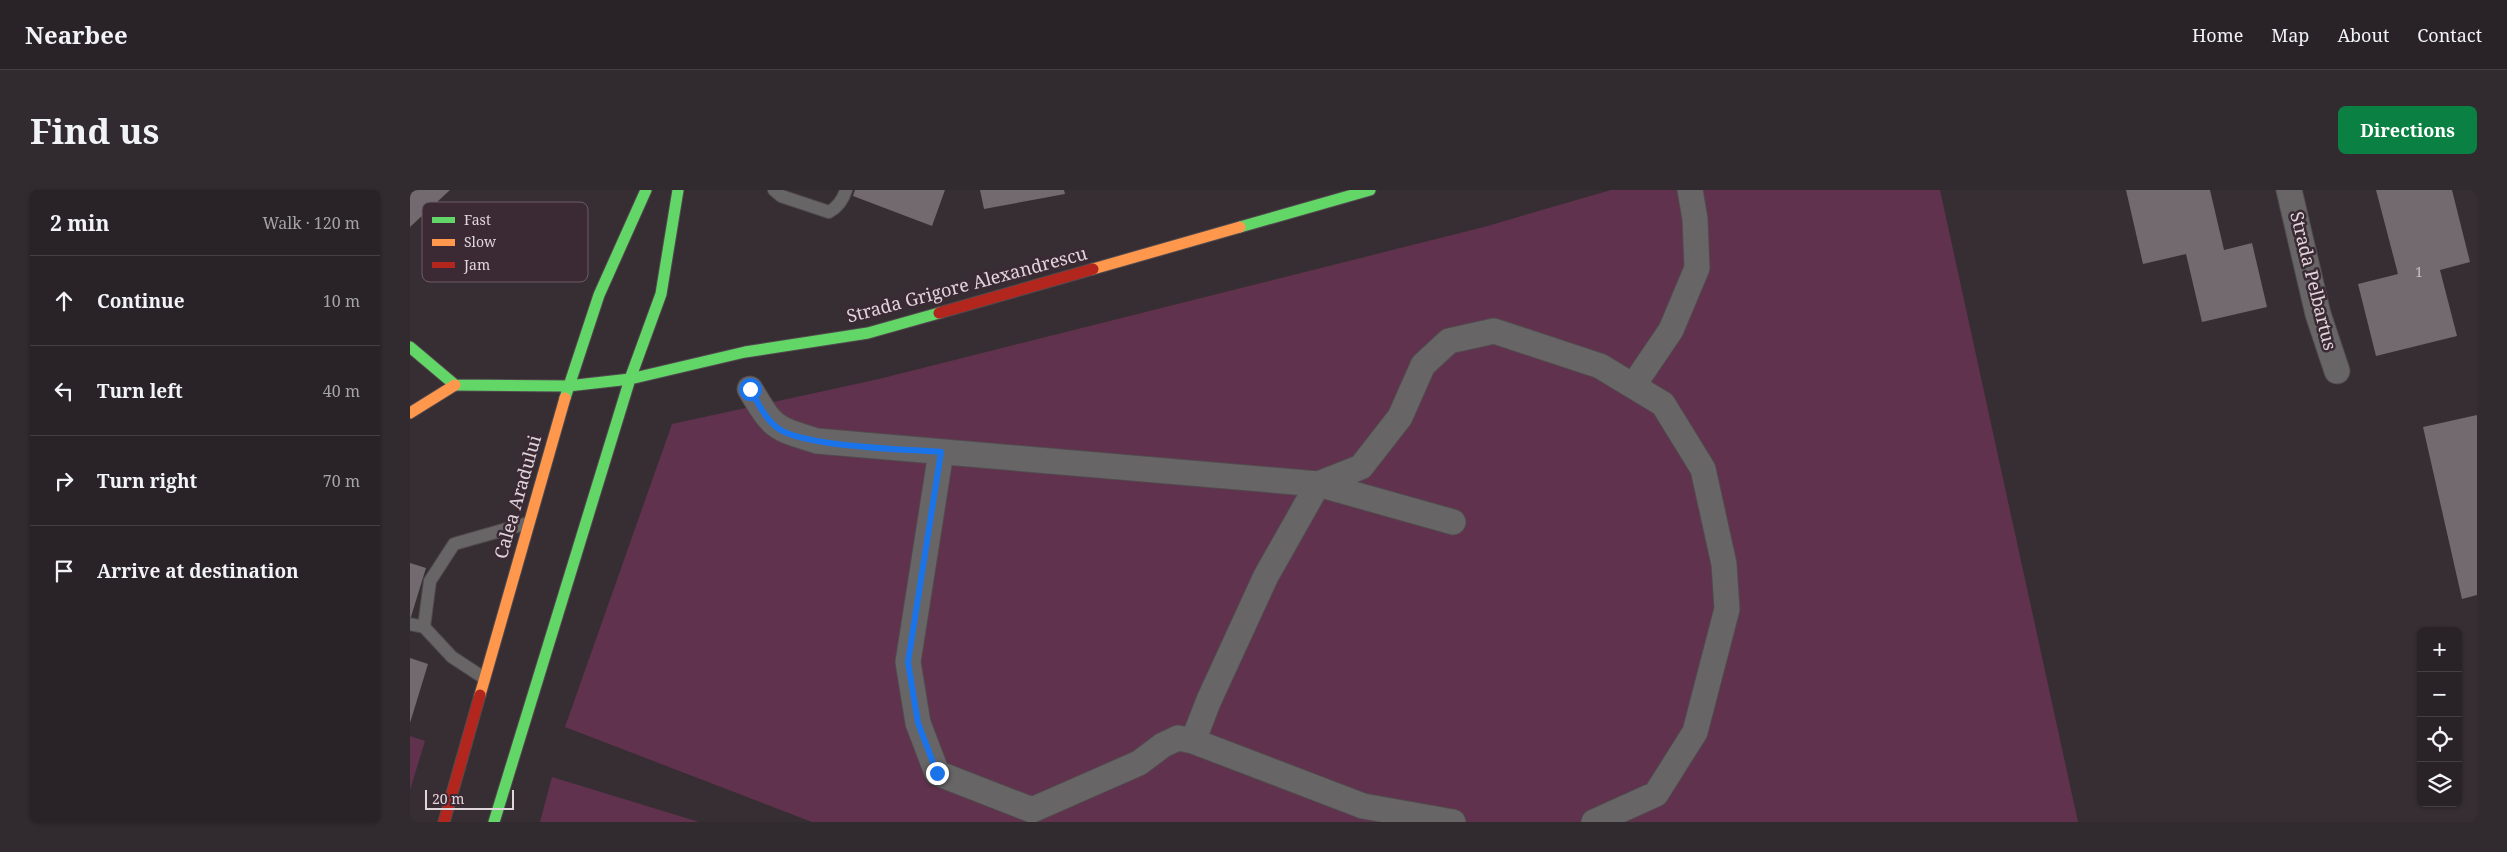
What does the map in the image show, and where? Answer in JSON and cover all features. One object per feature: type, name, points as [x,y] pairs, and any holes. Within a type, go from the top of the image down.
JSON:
[{"type":"main road","name":"Calea Aradului","points":[[444,822],[568,386],[599,295],[646,190]]},
{"type":"main road","points":[[494,822],[630,379],[661,294],[678,190]]},
{"type":"main road","name":"Strada Grigore Alexandrescu","points":[[455,385],[568,386],[630,379],[745,352],[868,333],[1370,190]]},
{"type":"main road","points":[[410,346],[455,385],[410,413]]},
{"type":"street","points":[[1633,386],[1672,330],[1697,268],[1695,219],[1690,190]]},
{"type":"street","name":"Strada Pelbartus","points":[[2290,190],[2318,314],[2337,371]]},
{"type":"street","points":[[1193,740],[1209,700],[1266,576],[1318,484],[1361,467],[1400,417],[1423,364],[1449,341],[1494,331],[1600,366],[1663,404],[1703,469],[1724,564],[1727,609],[1696,732],[1656,794],[1594,822]]},
{"type":"street","points":[[750,389],[766,416],[779,429],[817,441],[1318,484],[1453,522]]},
{"type":"street","points":[[941,452],[908,662],[918,723],[937,773],[1032,810],[1139,763],[1163,745],[1178,738],[1193,740],[1364,806],[1453,822]]},
{"type":"lane","points":[[774,190],[781,196],[829,212],[840,204],[846,190]]},
{"type":"lane","points":[[424,627],[430,581],[454,544],[528,523]]},
{"type":"lane","points":[[410,624],[424,627],[452,657],[484,678]]},
{"type":"shaded area","points":[[1611,190],[1940,190],[2078,822],[812,822],[565,727],[672,424],[879,379],[1484,227]]},
{"type":"shaded area","points":[[410,736],[425,741],[410,790]]},
{"type":"shaded area","points":[[552,777],[699,822],[540,822]]},
{"type":"building","points":[[410,190],[450,190],[437,202],[422,202],[422,216],[410,227]]},
{"type":"building","points":[[855,190],[945,190],[932,226],[853,196]]},
{"type":"building","points":[[980,190],[1064,190],[1065,194],[984,209]]},
{"type":"building","points":[[2126,190],[2210,190],[2224,250],[2252,243],[2267,307],[2202,322],[2186,254],[2143,264]]},
{"type":"building","points":[[2376,190],[2452,190],[2470,262],[2440,270],[2457,336],[2376,356],[2358,284],[2398,274]]},
{"type":"building","points":[[2477,415],[2477,595],[2462,599],[2423,427]]},
{"type":"building","points":[[410,563],[426,568],[410,620]]},
{"type":"building","points":[[410,658],[428,664],[410,723]]},
{"type":"traffic: fast","points":[[565,398],[599,295],[646,190]]},
{"type":"traffic: fast","points":[[494,822],[630,379],[661,294],[678,190]]},
{"type":"traffic: fast","points":[[1240,227],[1370,190]]},
{"type":"traffic: fast","points":[[410,347],[455,385],[568,386],[630,379],[745,352],[868,333],[939,313]]},
{"type":"traffic: slow","points":[[1093,269],[1240,227]]},
{"type":"traffic: slow","points":[[410,413],[455,385]]},
{"type":"traffic: slow","points":[[480,695],[565,398]]},
{"type":"traffic: jam","points":[[939,313],[1093,269]]},
{"type":"traffic: jam","points":[[444,822],[480,695]]},
{"type":"route","points":[[750,389],[766,416],[779,429],[817,441],[941,452],[908,662],[918,723],[937,773]]}]
